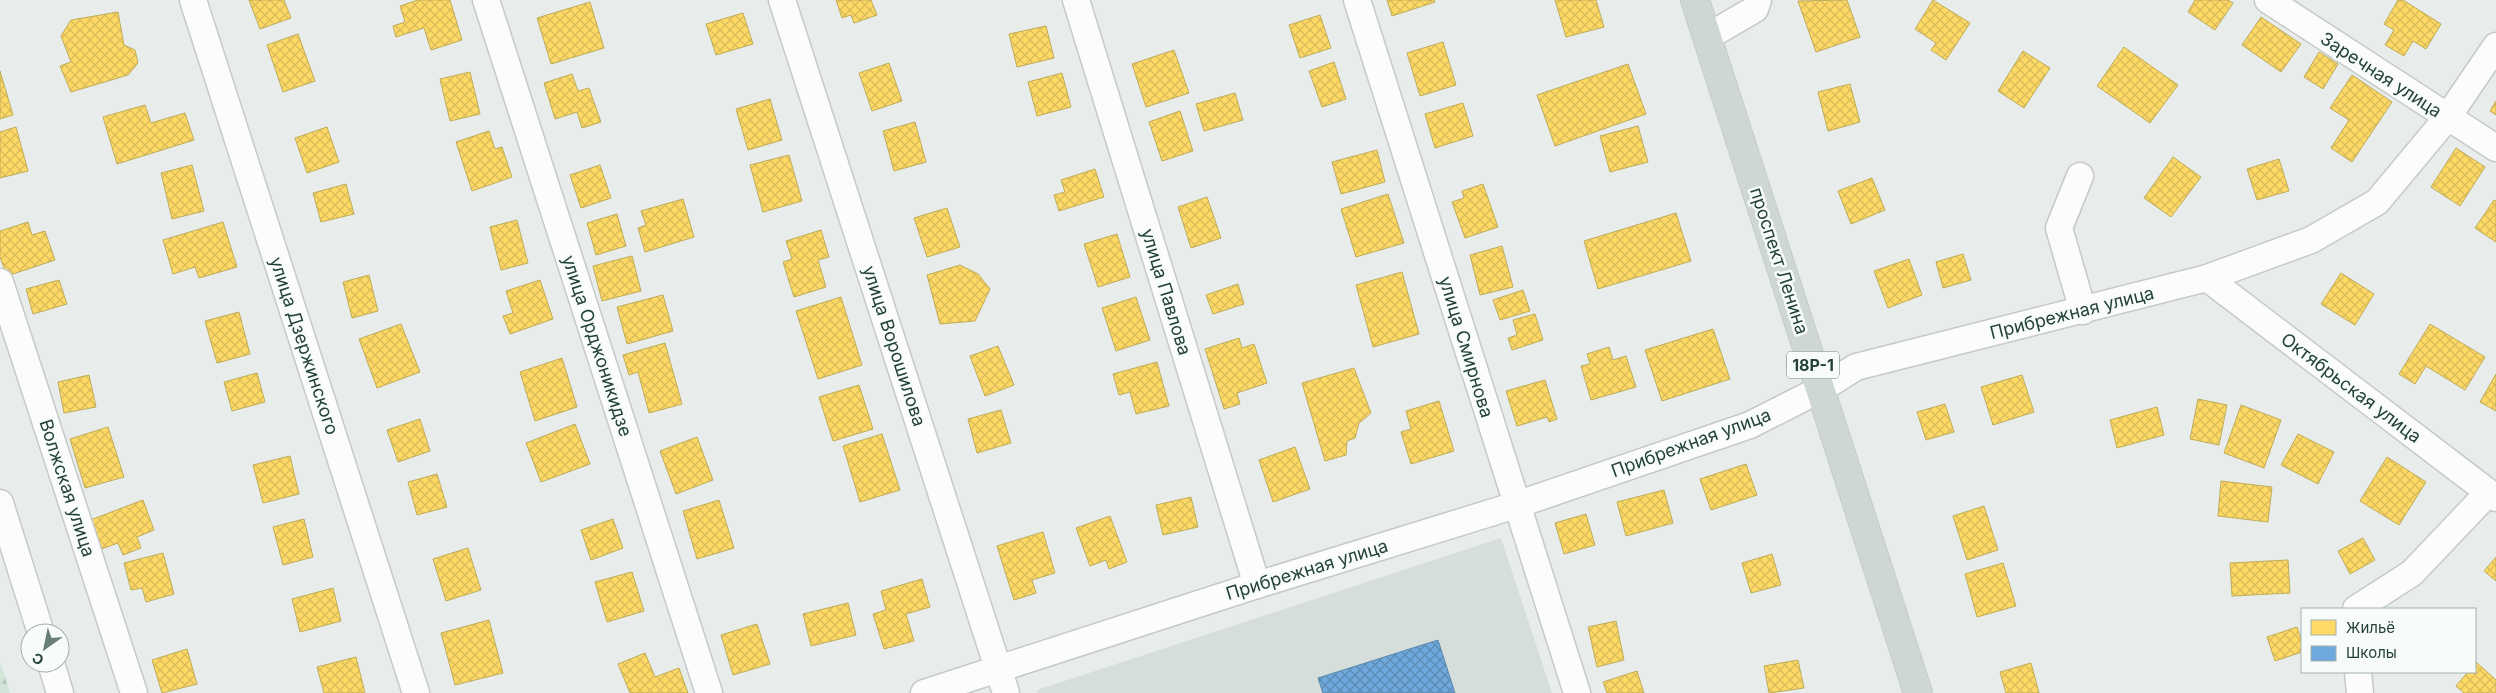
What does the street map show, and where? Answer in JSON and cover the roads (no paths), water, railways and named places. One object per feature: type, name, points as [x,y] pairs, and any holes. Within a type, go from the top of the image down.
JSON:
[{"type":"main road","name":"проспект Ленина","points":[[1695,0],[1918,693]]},
{"type":"street","name":"улица Дзержинского","points":[[193,0],[416,693]]},
{"type":"street","name":"улица Орджоникидзе","points":[[486,0],[709,693]]},
{"type":"street","name":"улица Ворошилова","points":[[782,0],[1002,681]]},
{"type":"street","name":"улица Павлова","points":[[1076,0],[1257,585]]},
{"type":"street","name":"улица Смирнова","points":[[1357,0],[1577,693]]},
{"type":"street","points":[[1707,37],[1755,9],[1758,0]]},
{"type":"street","name":"Заречная улица","points":[[2268,0],[2446,118],[2496,148]]},
{"type":"street","name":"Прибрежная улица","points":[[924,693],[1002,681],[1257,585],[1516,505],[1750,425],[1821,389],[1856,367],[2083,311],[2207,278],[2311,240],[2378,202],[2446,118],[2496,46]]},
{"type":"street","points":[[2080,176],[2059,228],[2083,311]]},
{"type":"street","name":"Октябрьская улица","points":[[2207,278],[2492,495]]},
{"type":"street","name":"Волжская улица","points":[[0,282],[134,693]]},
{"type":"street","points":[[2358,608],[2412,574],[2492,495]]},
{"type":"street","points":[[0,503],[38,623]]},
{"type":"street","points":[[54,673],[60,693]]},
{"type":"street","points":[[2358,673],[2360,693]]}]
